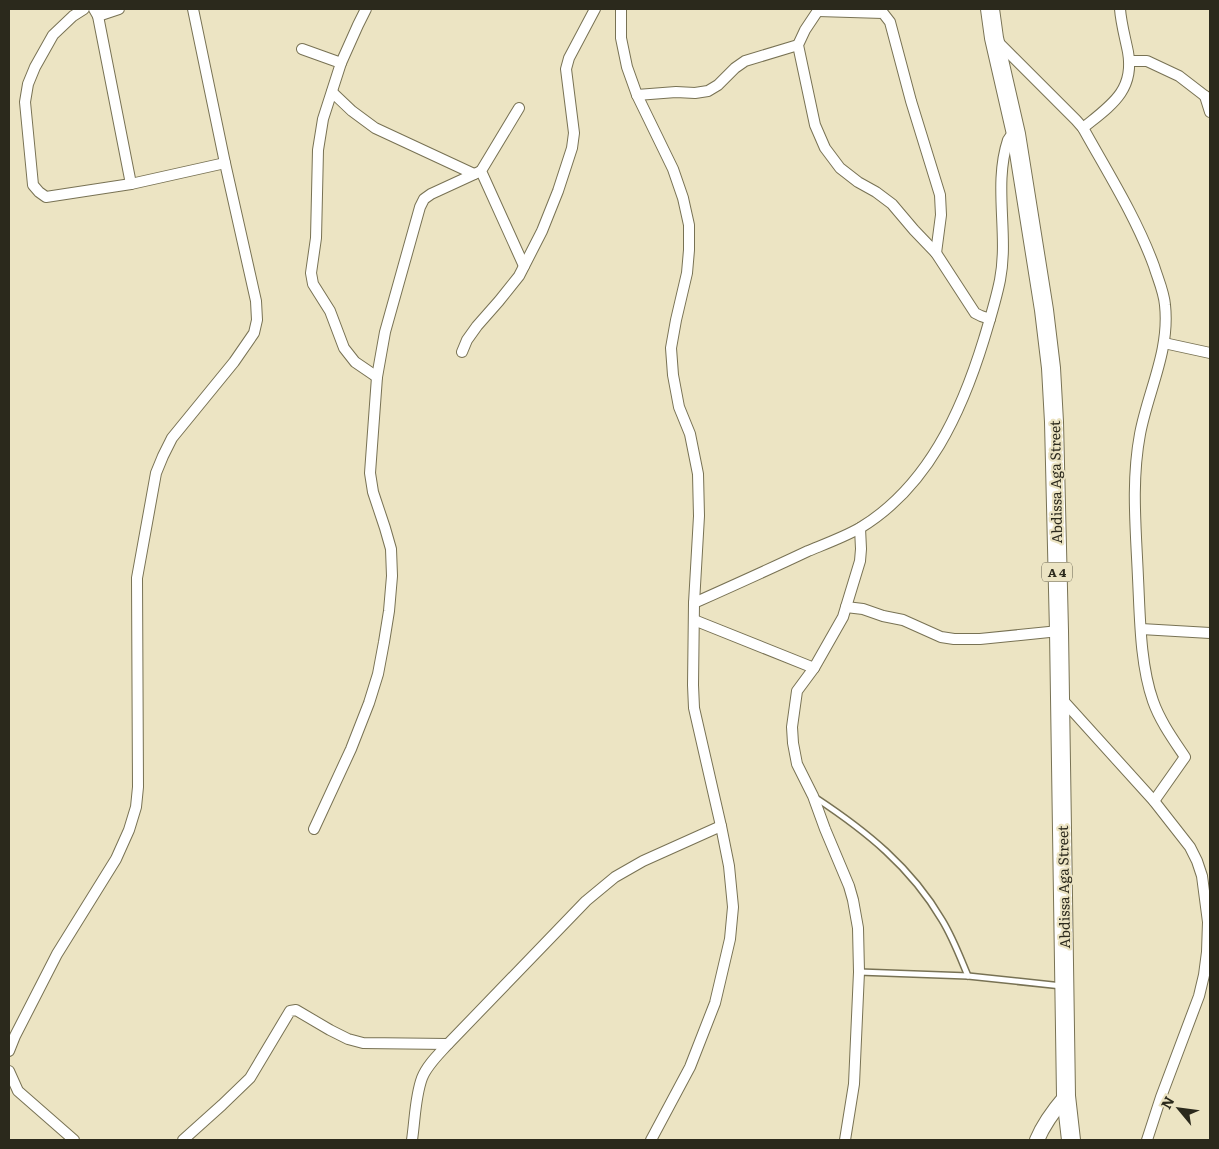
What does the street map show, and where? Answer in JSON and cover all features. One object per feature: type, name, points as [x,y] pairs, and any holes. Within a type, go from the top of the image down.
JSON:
[{"type":"highway","name":"Abdissa Aga Street","points":[[990,9],[994,38],[1016,134],[1044,310],[1051,368],[1059,631],[1066,1096],[1071,1140]]},
{"type":"street","points":[[84,9],[73,16],[53,35],[28,84],[24,102],[33,185],[39,192],[46,197],[131,184],[225,163]]},
{"type":"street","points":[[119,9],[96,13],[131,184]]},
{"type":"street","points":[[9,1051],[58,954],[116,860],[129,830],[136,807],[138,787],[137,578],[156,473],[172,438],[234,362],[254,333],[257,320],[256,301],[193,9]]},
{"type":"street","points":[[366,9],[341,63],[323,119],[318,150],[316,238],[311,273],[313,284],[330,311],[344,348],[355,362],[377,376]]},
{"type":"street","points":[[462,352],[467,340],[477,326],[512,286],[542,231],[555,199],[572,148],[574,133],[566,70],[569,58],[595,9]]},
{"type":"street","points":[[622,9],[621,38],[627,67],[637,95],[672,169],[683,198],[689,224],[687,273],[676,320],[672,348],[673,374],[679,407],[690,434],[698,474],[699,516],[694,603],[694,708],[729,866],[733,907],[730,939],[715,1003],[690,1067],[651,1140]]},
{"type":"street","points":[[1083,128],[1109,107],[1122,92],[1126,80],[1129,61],[1120,18],[1120,9]]},
{"type":"street","points":[[936,253],[941,215],[940,195],[911,101],[890,22],[883,13],[819,10],[805,30],[798,45],[815,125],[825,148],[840,168],[892,204],[936,253],[975,313],[990,319]]},
{"type":"street","points":[[994,38],[1083,128],[1146,243],[1165,304],[1164,343],[1140,435],[1134,493],[1141,629],[1153,702],[1165,726],[1185,757],[1154,801]]},
{"type":"street","points":[[637,95],[676,92],[695,93],[708,90],[718,85],[745,61],[798,45]]},
{"type":"street","points":[[302,49],[341,63]]},
{"type":"street","points":[[1129,61],[1148,60],[1179,76],[1208,98],[1210,112]]},
{"type":"street","points":[[332,92],[352,111],[375,128],[477,172],[524,266]]},
{"type":"street","points":[[314,829],[369,703],[378,674],[389,612],[392,576],[391,549],[373,492],[370,473],[377,376],[385,332],[420,207],[431,194],[477,172],[519,108]]},
{"type":"street","points":[[694,603],[860,528],[906,490],[935,452],[946,434],[965,393],[990,319],[1000,280],[1004,254],[1003,166],[1008,140],[1016,134]]},
{"type":"street","points":[[1164,343],[1210,353]]},
{"type":"street","points":[[845,1140],[854,1084],[859,972],[858,928],[853,900],[848,886],[813,796],[797,764],[792,727],[797,691],[814,668],[843,617],[860,561],[860,528]]},
{"type":"street","points":[[846,607],[863,609],[903,620],[942,637],[954,639],[980,639],[1059,631]]},
{"type":"street","points":[[694,620],[814,668]]},
{"type":"street","points":[[1141,629],[1210,633]]},
{"type":"street","points":[[1060,697],[1154,801],[1190,847],[1202,876],[1208,922],[1204,975],[1199,996],[1147,1140]]},
{"type":"street","points":[[412,1140],[422,1078],[432,1061],[586,901],[615,877],[643,861],[721,826]]},
{"type":"street","points":[[183,1140],[250,1078],[290,1011],[296,1010],[348,1039],[363,1043],[448,1044]]},
{"type":"street","points":[[9,1071],[18,1091],[74,1140]]},
{"type":"street","points":[[1037,1140],[1043,1127],[1066,1096]]},
{"type":"lane","points":[[813,796],[867,834],[900,864],[943,922],[968,976]]},
{"type":"lane","points":[[859,972],[968,976],[1065,986]]}]
